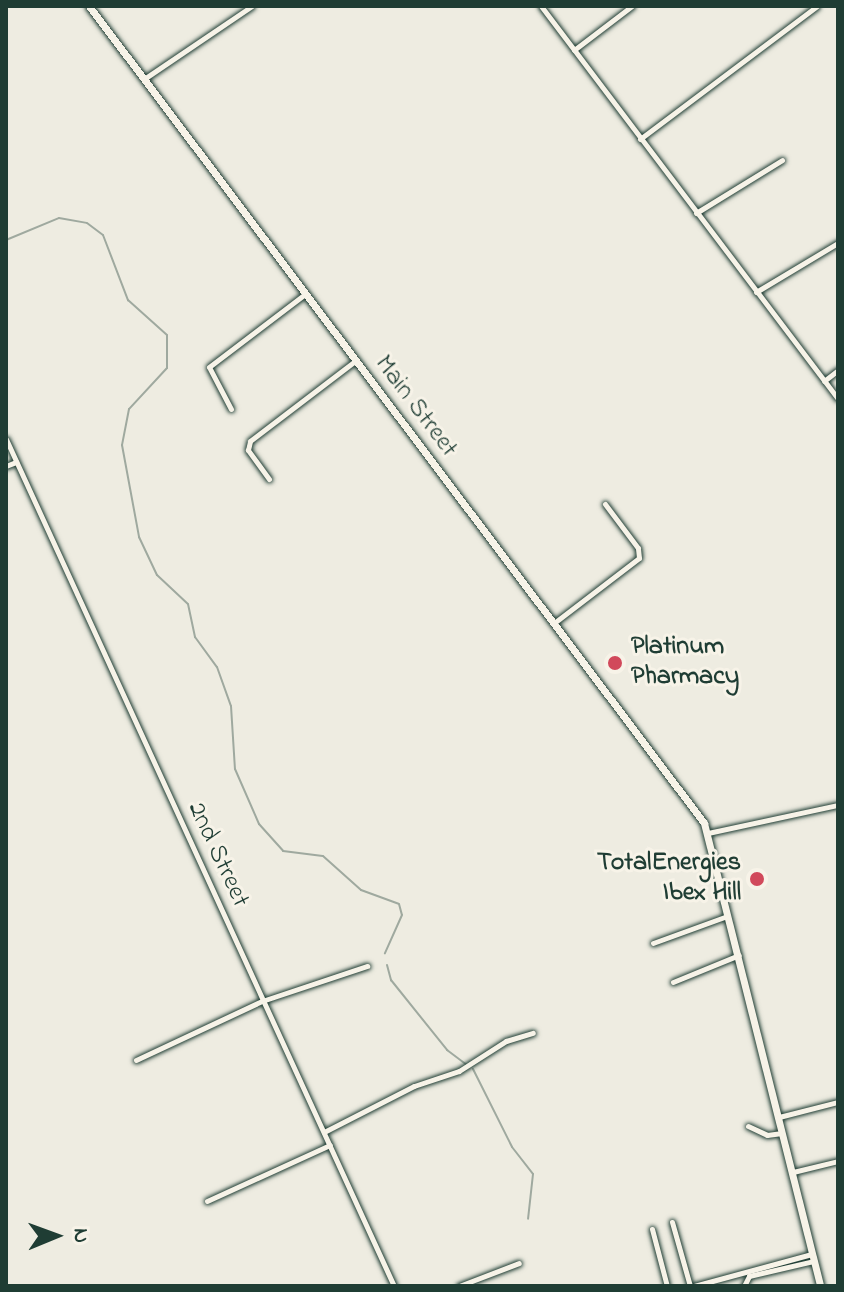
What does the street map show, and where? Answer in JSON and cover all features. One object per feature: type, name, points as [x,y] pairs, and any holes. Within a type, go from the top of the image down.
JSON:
[{"type":"main road","name":"Main Street","points":[[89,6],[554,623],[708,833]]},
{"type":"main road","points":[[708,833],[820,1286]]},
{"type":"street","points":[[143,80],[252,6]]},
{"type":"street","points":[[541,6],[838,398]]},
{"type":"street","points":[[574,50],[632,6]]},
{"type":"street","points":[[640,139],[817,6]]},
{"type":"street","points":[[696,213],[782,160]]},
{"type":"street","points":[[756,292],[838,243]]},
{"type":"street","points":[[231,409],[209,367],[305,294]]},
{"type":"street","points":[[269,479],[248,450],[250,441],[355,361]]},
{"type":"street","points":[[824,381],[838,370]]},
{"type":"street","name":"2nd Street","points":[[6,439],[394,1286]]},
{"type":"street","points":[[6,466],[16,462]]},
{"type":"street","points":[[554,623],[639,558],[638,548],[605,504]]},
{"type":"street","points":[[708,833],[838,805]]},
{"type":"street","points":[[653,943],[698,931],[729,915]]},
{"type":"street","points":[[673,982],[739,955]]},
{"type":"street","points":[[136,1060],[262,1001],[367,966]]},
{"type":"street","points":[[324,1132],[414,1086],[471,1065],[506,1041],[533,1033]]},
{"type":"street","points":[[779,1117],[838,1102]]},
{"type":"street","points":[[748,1126],[767,1135],[783,1133]]},
{"type":"street","points":[[207,1201],[330,1145]]},
{"type":"street","points":[[793,1172],[838,1161]]},
{"type":"street","points":[[672,1222],[692,1286],[813,1257]]},
{"type":"street","points":[[652,1229],[667,1286]]},
{"type":"street","points":[[744,1286],[749,1276],[813,1257]]},
{"type":"street","points":[[459,1286],[519,1263]]},
{"type":"waterway","points":[[6,240],[59,218],[87,223],[103,235],[128,300],[167,335],[167,368],[129,409],[122,445],[139,537],[157,575],[188,604],[195,637],[217,667],[231,706],[235,769],[259,824],[283,851],[323,856],[361,890],[399,904],[402,915],[385,953]]},
{"type":"waterway","points":[[387,965],[391,980],[447,1050],[467,1065]]},
{"type":"waterway","points":[[473,1069],[512,1147],[533,1174],[528,1219]]},
{"type":"place","name":"Platinum Pharmacy","points":[[615,663]]},
{"type":"place","name":"TotalEnergies Ibex Hill","points":[[757,879]]}]
